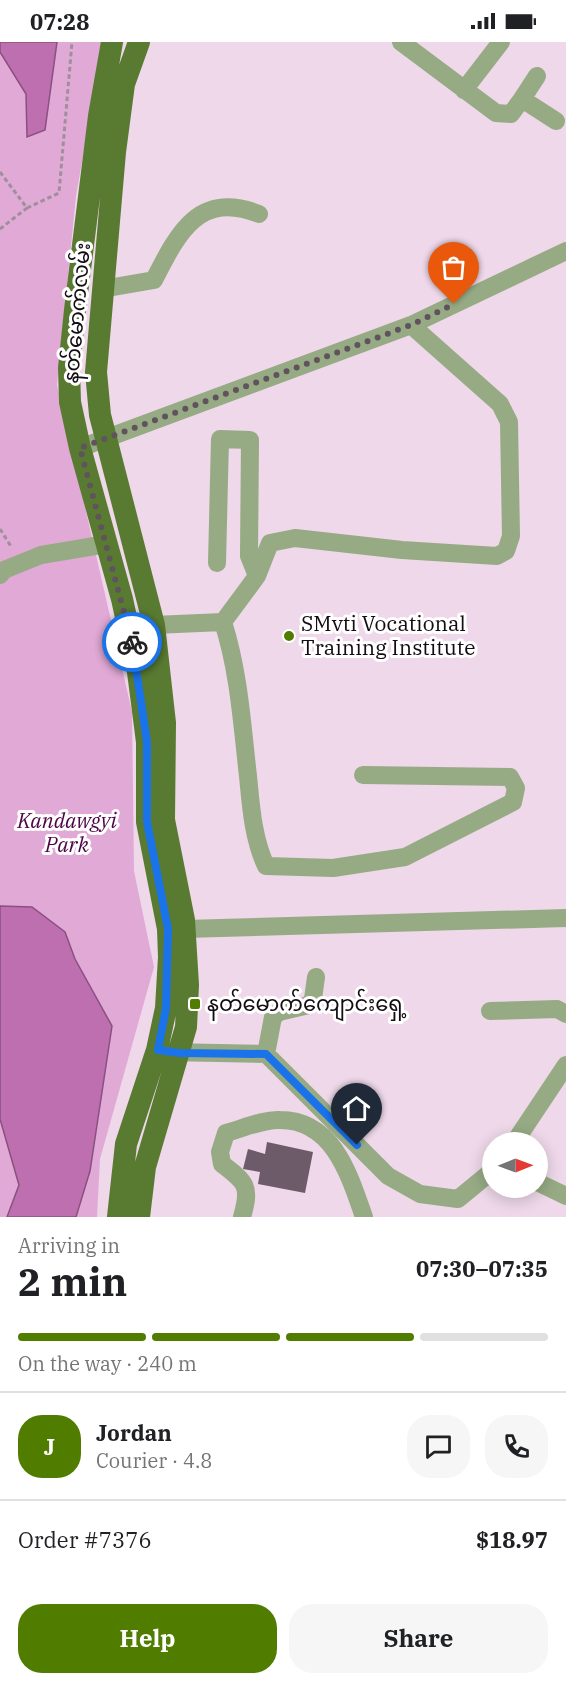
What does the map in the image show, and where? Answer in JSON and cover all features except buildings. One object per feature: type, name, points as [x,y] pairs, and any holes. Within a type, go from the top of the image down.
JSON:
[{"type":"main road","name":"နတ်မောက်လမ်း","points":[[112,42],[99,116],[69,368],[70,402],[138,672],[147,742],[147,822],[168,929],[166,1008],[158,1050],[126,1144],[118,1217]]},
{"type":"main road","name":"နတ်မောက်လမ်း","points":[[139,42],[124,84],[115,152],[96,372],[100,415],[154,625],[165,723],[164,820],[185,929],[187,1008],[180,1053],[158,1118],[146,1167],[139,1217]]},
{"type":"main road","points":[[107,544],[129,531]]},
{"type":"street","points":[[400,42],[496,113],[505,116],[511,114],[537,76]]},
{"type":"street","points":[[464,90],[501,42]]},
{"type":"street","points":[[522,99],[556,121]]},
{"type":"street","points":[[102,289],[154,280],[170,249],[191,222],[212,208],[240,207],[259,214]]},
{"type":"street","points":[[80,448],[411,325],[566,251]]},
{"type":"street","points":[[223,622],[257,576],[270,543],[295,538],[402,550],[497,556],[506,551],[511,536],[509,422],[500,404],[411,325]]},
{"type":"street","points":[[217,563],[220,439],[250,440],[249,556],[257,576]]},
{"type":"street","points":[[0,575],[4,570],[41,555],[107,544]]},
{"type":"street","points":[[129,630],[154,625],[223,622]]},
{"type":"street","points":[[223,622],[234,657],[258,849],[266,866],[333,868],[405,857],[513,802],[516,788],[510,777],[363,775]]},
{"type":"street","points":[[185,929],[566,918]]},
{"type":"street","points":[[266,1054],[273,1017],[279,1012],[309,1005],[313,999],[315,977]]},
{"type":"street","points":[[490,1011],[557,1010],[566,1014]]},
{"type":"street","points":[[158,1050],[180,1053],[266,1054],[387,1176],[420,1194],[458,1199],[482,1179]]},
{"type":"street","points":[[521,1132],[566,1065]]},
{"type":"street","points":[[242,1217],[248,1196],[243,1180],[222,1164],[220,1152],[226,1134],[278,1119],[310,1124],[332,1145],[352,1184],[364,1217]]},
{"type":"street","points":[[548,1187],[566,1196]]},
{"type":"path","points":[[0,229],[27,208],[59,193],[72,42]]},
{"type":"path","points":[[0,172],[27,208]]},
{"type":"green space","name":"Kandawgyi Park","points":[[57,42],[103,42],[76,196],[57,385],[132,712],[134,871],[154,967],[100,1159],[97,1217],[76,1217],[90,1171],[112,1026],[75,959],[65,932],[32,907],[0,906],[0,52],[26,94],[27,137],[45,130]]},
{"type":"green space","points":[[0,1119],[19,1185],[7,1217],[0,1217]]},
{"type":"shaded area","points":[[0,42],[57,42],[45,130],[27,137],[26,94],[0,52]]},
{"type":"shaded area","points":[[0,906],[32,907],[65,932],[75,959],[112,1026],[90,1171],[76,1217],[7,1217],[19,1185],[0,1119]]},
{"type":"way so far","points":[[132,642],[80,448],[411,325],[454,304]]},
{"type":"place","name":"SMvti Vocational Training Institute","points":[[289,636]]},
{"type":"place","name":"နတ်မောက်ကျောင်းရှေ့","points":[[195,1004]]},
{"type":"route","points":[[132,642],[147,742],[147,822],[160,898],[168,929],[166,1008],[158,1050],[180,1053],[266,1054],[357,1145]]}]
